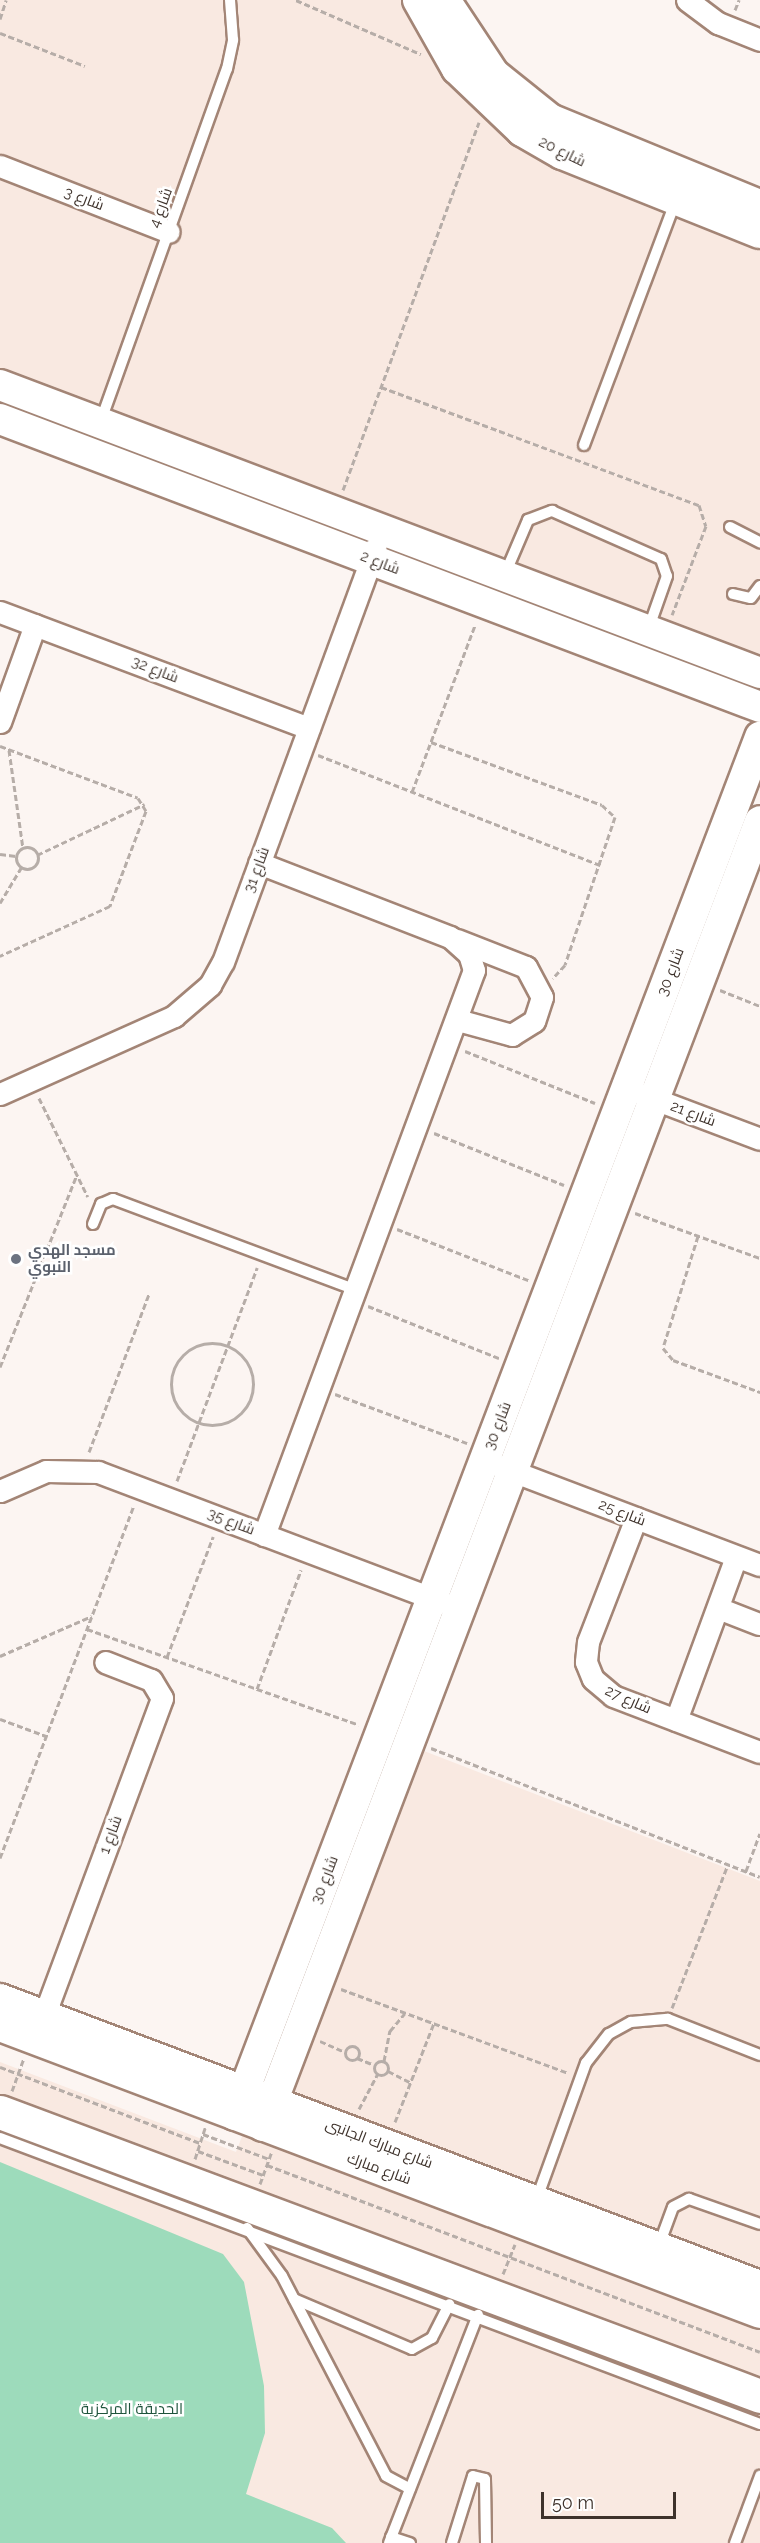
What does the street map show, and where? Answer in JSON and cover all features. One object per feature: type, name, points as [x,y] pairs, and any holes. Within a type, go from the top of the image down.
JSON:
[{"type":"main road","name":"شارع مبارك","points":[[0,2024],[37,2030],[247,2121],[529,2212],[760,2311]]},
{"type":"main road","points":[[1,2121],[193,2166],[249,2202],[477,2302],[760,2396]]},
{"type":"street","name":"شارع 20","points":[[418,0],[458,69],[487,102],[562,154],[760,233]]},
{"type":"street","name":"شارع 20","points":[[445,0],[486,65],[550,119],[760,205]]},
{"type":"street","points":[[687,0],[718,23],[760,40]]},
{"type":"street","name":"شارع 3","points":[[0,166],[169,232]]},
{"type":"street","points":[[0,385],[760,673]]},
{"type":"street","name":"شارع 2","points":[[0,419],[760,707]]},
{"type":"street","name":"شارع 31","points":[[0,1094],[174,1016],[199,997],[223,962],[383,530]]},
{"type":"street","name":"شارع 32","points":[[0,612],[309,728]]},
{"type":"street","points":[[0,722],[35,625]]},
{"type":"street","name":"شارع 30","points":[[247,2121],[381,1733],[760,737]]},
{"type":"street","name":"شارع 30","points":[[247,2121],[318,1980],[760,821]]},
{"type":"street","points":[[259,863],[526,967],[538,980],[538,1014],[520,1032],[503,1035],[458,1020]]},
{"type":"street","points":[[264,1535],[449,1045],[474,970],[469,954],[450,938]]},
{"type":"street","name":"شارع 21","points":[[622,1100],[654,1099],[760,1139]]},
{"type":"street","name":"شارع 25","points":[[486,1456],[512,1471],[760,1566]]},
{"type":"street","name":"شارع 35","points":[[1,1488],[46,1471],[83,1469],[141,1488],[460,1609]]},
{"type":"street","name":"شارع 27","points":[[636,1518],[588,1642],[586,1662],[605,1692],[760,1752]]},
{"type":"street","points":[[676,1720],[736,1557]]},
{"type":"street","points":[[718,1608],[759,1624]]},
{"type":"street","name":"شارع 1","points":[[37,2030],[162,1698],[151,1680],[105,1662]]},
{"type":"street","points":[[0,1998],[37,2030]]},
{"type":"street","name":"شارع مبارك الجانبى","points":[[247,2121],[357,2135],[386,2146],[529,2212],[658,2247],[760,2286]]},
{"type":"lane","name":"شارع 4","points":[[100,423],[231,55],[230,0]]},
{"type":"lane","points":[[584,445],[676,200]]},
{"type":"lane","points":[[504,576],[528,520],[552,511],[662,559],[667,576],[656,633]]},
{"type":"lane","points":[[730,527],[760,542]]},
{"type":"lane","points":[[733,594],[751,598],[760,586]]},
{"type":"lane","points":[[93,1224],[97,1213],[113,1199],[261,1255],[354,1295]]},
{"type":"lane","points":[[529,2212],[592,2052],[609,2034],[631,2022],[668,2019],[760,2055]]},
{"type":"lane","points":[[1,2121],[249,2202],[294,2299],[386,2476],[410,2490]]},
{"type":"lane","points":[[658,2247],[673,2207],[689,2199],[760,2224]]},
{"type":"lane","points":[[294,2299],[412,2349],[432,2338],[477,2302]]},
{"type":"lane","points":[[477,2302],[760,2424]]},
{"type":"lane","points":[[410,2543],[390,2540],[477,2302]]},
{"type":"lane","points":[[452,2543],[473,2476],[485,2479],[486,2543]]},
{"type":"lane","points":[[735,2543],[760,2476]]},
{"type":"path","points":[[0,19],[6,0]]},
{"type":"path","points":[[296,0],[458,69]]},
{"type":"path","points":[[0,33],[85,66]]},
{"type":"path","points":[[335,512],[487,102]]},
{"type":"path","points":[[381,387],[704,509],[706,526],[656,633]]},
{"type":"path","points":[[411,792],[484,603]]},
{"type":"path","points":[[430,741],[608,808],[616,827],[566,965],[555,977],[538,980]]},
{"type":"path","points":[[0,746],[145,804]]},
{"type":"path","points":[[302,748],[602,866]]},
{"type":"path","points":[[9,750],[23,848],[16,856]]},
{"type":"path","points":[[21,868],[31,868],[37,855],[145,804]]},
{"type":"path","points":[[0,956],[110,906],[145,804]]},
{"type":"path","points":[[23,848],[37,855]]},
{"type":"path","points":[[0,854],[16,856]]},
{"type":"path","points":[[16,856],[21,868]]},
{"type":"path","points":[[0,903],[21,868]]},
{"type":"path","points":[[699,982],[760,1005]]},
{"type":"path","points":[[449,1045],[622,1100]]},
{"type":"path","points":[[30,1081],[97,1213]]},
{"type":"path","points":[[418,1126],[586,1194]]},
{"type":"path","points":[[0,1366],[77,1174]]},
{"type":"path","points":[[614,1205],[760,1258]]},
{"type":"path","points":[[382,1223],[550,1289]]},
{"type":"path","points":[[698,1236],[663,1348],[673,1360],[760,1392]]},
{"type":"path","points":[[170,1499],[261,1255]]},
{"type":"path","points":[[83,1469],[149,1294]]},
{"type":"path","points":[[354,1295],[520,1366]]},
{"type":"path","points":[[215,1342],[228,1345],[244,1355],[254,1391],[241,1413],[214,1426],[198,1423],[180,1414],[171,1395],[177,1365],[187,1351],[215,1342]]},
{"type":"path","points":[[319,1388],[486,1456]]},
{"type":"path","points":[[0,1858],[141,1488]]},
{"type":"path","points":[[167,1657],[220,1518]]},
{"type":"path","points":[[257,1689],[308,1551]]},
{"type":"path","points":[[0,1656],[92,1616]]},
{"type":"path","points":[[87,1629],[381,1733]]},
{"type":"path","points":[[0,1719],[46,1736]]},
{"type":"path","points":[[410,1740],[760,1876]]},
{"type":"path","points":[[746,1871],[760,1833]]},
{"type":"path","points":[[668,2019],[728,1864]]},
{"type":"path","points":[[318,1980],[581,2078]]},
{"type":"path","points":[[387,2071],[384,2061],[390,2031],[405,2013]]},
{"type":"path","points":[[386,2146],[434,2023]]},
{"type":"path","points":[[1,2121],[37,2030]]},
{"type":"path","points":[[357,2058],[356,2048],[346,2049],[347,2058],[357,2058],[374,2065],[378,2074]]},
{"type":"path","points":[[374,2065],[384,2061]]},
{"type":"path","points":[[0,2067],[201,2143]]},
{"type":"path","points":[[357,2135],[360,2104],[378,2074],[387,2071],[411,2082]]},
{"type":"path","points":[[247,2121],[201,2143],[193,2166],[249,2202],[267,2165]]},
{"type":"path","points":[[247,2121],[267,2165],[760,2352]]},
{"type":"path","points":[[477,2302],[510,2258],[529,2212]]},
{"type":"shaded area","points":[[0,0],[429,0],[467,61],[760,221],[760,689],[0,401]]},
{"type":"shaded area","points":[[393,1739],[760,1881],[760,2543],[0,2543],[0,2062],[236,2152]]},
{"type":"green space","name":"الحديقة المركزية","points":[[0,2162],[223,2254],[244,2282],[264,2386],[265,2433],[246,2494],[332,2528],[346,2543],[0,2543]]},
{"type":"place","name":"مسجد الهدي النبوي","points":[[16,1259]]}]
